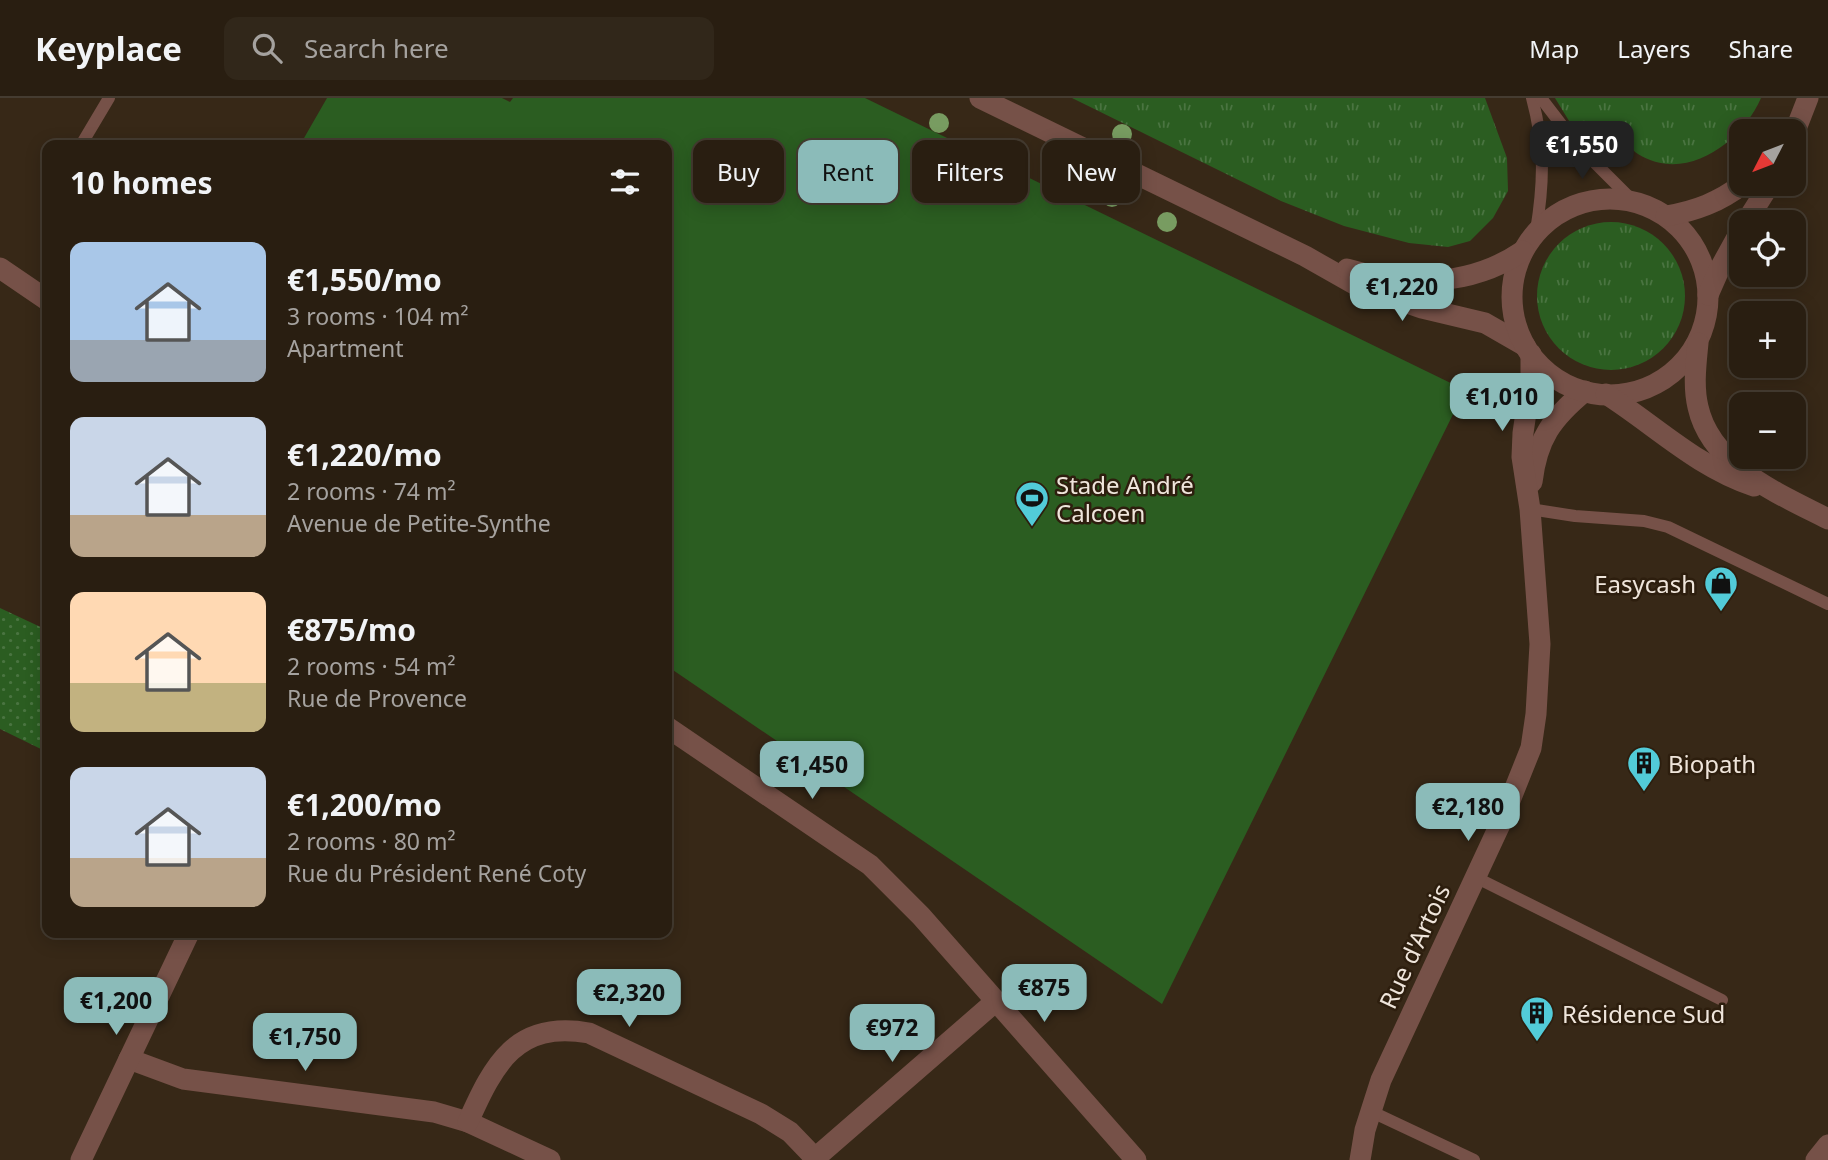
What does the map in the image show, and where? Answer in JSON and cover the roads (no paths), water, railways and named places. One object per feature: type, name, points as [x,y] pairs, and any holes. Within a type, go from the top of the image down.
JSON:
[{"type":"street","points":[[979,98],[1305,256],[1358,286],[1422,308],[1485,323],[1528,350]]},
{"type":"street","points":[[1799,119],[1808,98]]},
{"type":"street","points":[[1666,216],[1704,207],[1729,193]]},
{"type":"street","points":[[1782,496],[1726,456],[1705,427],[1695,386],[1699,337],[1706,315],[1707,297],[1704,270],[1685,235],[1666,216],[1634,202],[1604,199],[1581,203],[1560,212],[1536,231],[1523,251],[1513,280],[1512,295],[1514,318],[1528,350],[1546,371],[1558,379],[1595,393],[1637,414],[1687,454],[1714,470],[1782,496],[1828,519]]},
{"type":"street","points":[[1305,256],[1379,277],[1423,282],[1473,275],[1503,263],[1523,251]]},
{"type":"street","points":[[1707,297],[1729,252]]},
{"type":"street","points":[[0,268],[42,297]]},
{"type":"street","points":[[1595,393],[1636,391],[1664,378],[1686,357],[1699,337]]},
{"type":"street","name":"Rue d'Artois","points":[[1360,1160],[1370,1111],[1381,1080],[1525,766],[1534,731],[1540,644],[1530,509],[1522,444],[1531,378],[1528,350]]},
{"type":"street","name":"Rue d'Artois","points":[[1530,509],[1535,463],[1547,429],[1565,408],[1595,393]]},
{"type":"street","points":[[672,730],[790,812],[857,854],[884,878],[921,916],[1136,1160]]},
{"type":"street","points":[[81,1160],[186,938]]},
{"type":"street","points":[[468,1122],[494,1069],[513,1048],[525,1040],[547,1033],[576,1031],[589,1033],[761,1114],[790,1132],[814,1159],[996,1001]]},
{"type":"street","points":[[129,1059],[183,1079],[434,1112],[468,1122],[550,1160]]},
{"type":"street","points":[[1816,1160],[1828,1145]]},
{"type":"lane","points":[[84,140],[109,98]]},
{"type":"lane","points":[[1532,98],[1540,125],[1544,158],[1536,231]]},
{"type":"lane","points":[[1541,98],[1583,151],[1634,202]]},
{"type":"lane","points":[[1530,509],[1575,516],[1644,521],[1668,527],[1828,604]]},
{"type":"lane","points":[[1475,877],[1722,1000]]},
{"type":"lane","points":[[1370,1111],[1474,1160]]},
{"type":"place","name":"Stade André Calcoen","points":[[1032,528]]},
{"type":"place","name":"Easycash","points":[[1721,613]]},
{"type":"place","name":"Biopath","points":[[1644,793]]},
{"type":"place","name":"Résidence Sud","points":[[1537,1043]]}]
